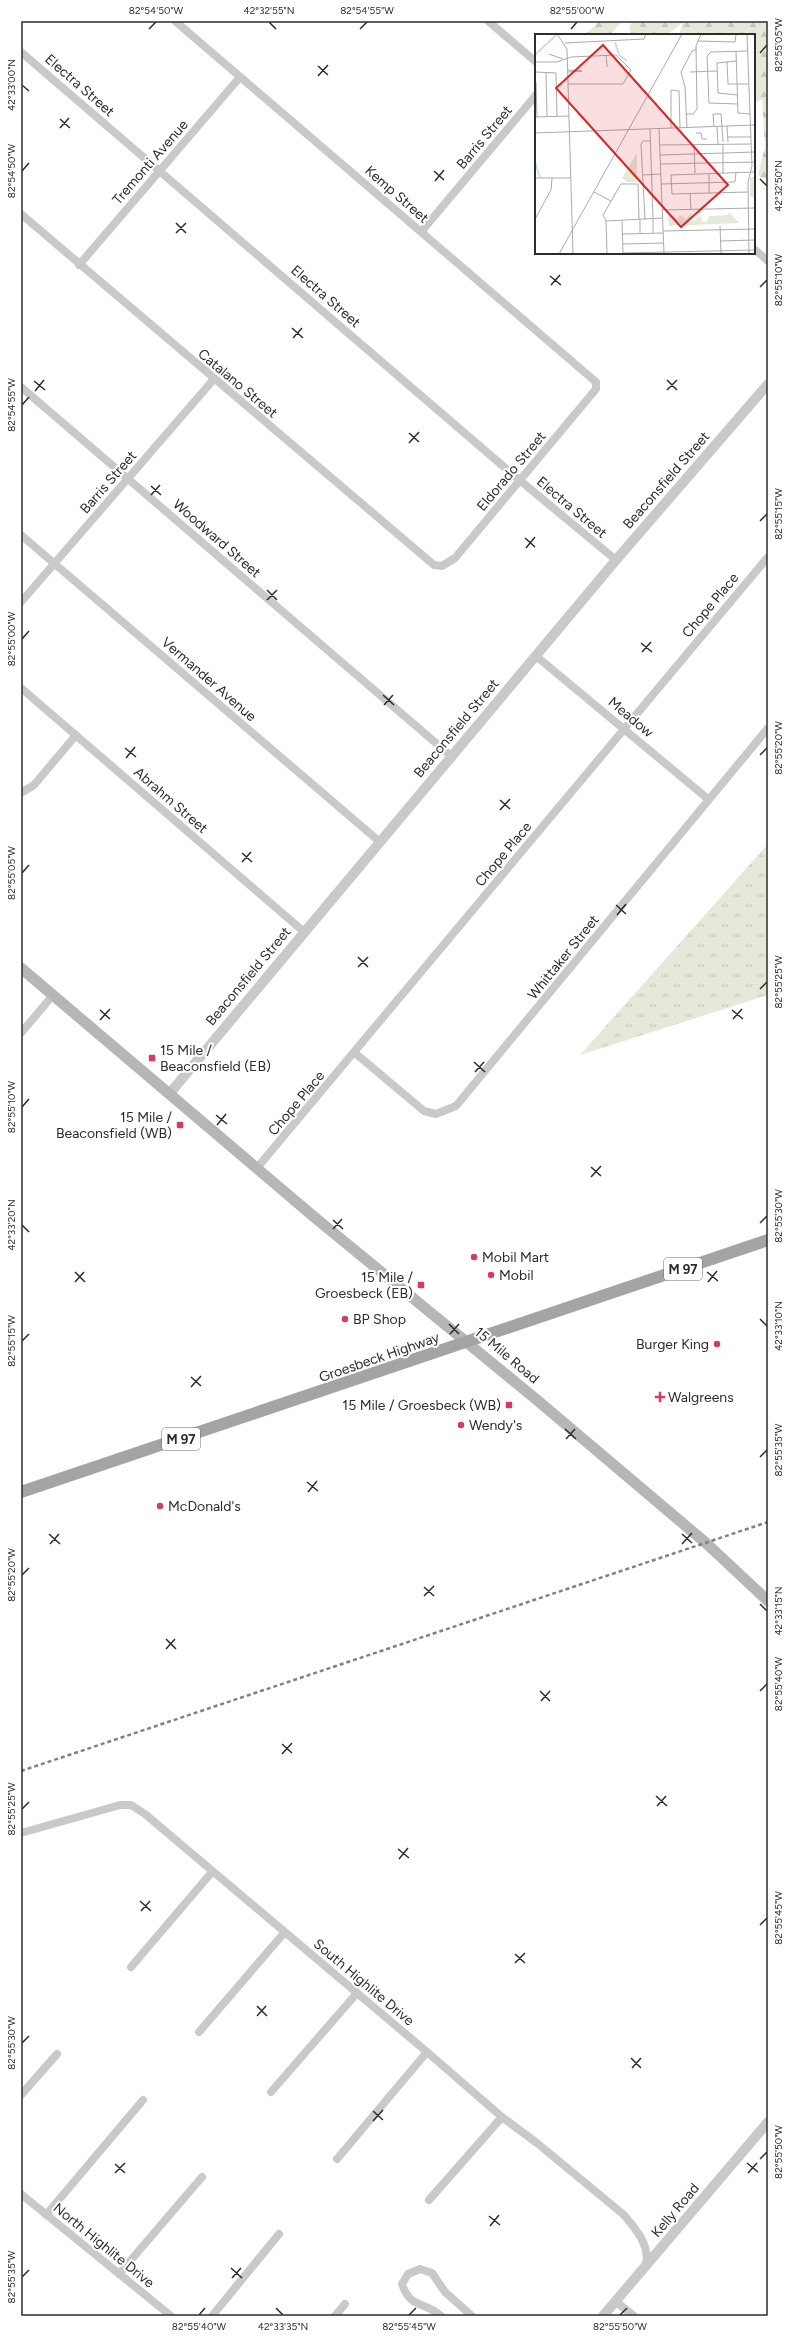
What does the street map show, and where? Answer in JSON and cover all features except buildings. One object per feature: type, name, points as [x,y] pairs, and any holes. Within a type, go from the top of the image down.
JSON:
[{"type":"main road","name":"15 Mile Road","points":[[21,968],[313,1216],[469,1342],[706,1543],[768,1601]]},
{"type":"main road","name":"Groesbeck Highway","points":[[21,1492],[768,1240]]},
{"type":"street","name":"Kemp Street","points":[[175,21],[596,382],[596,389]]},
{"type":"street","points":[[488,21],[535,61]]},
{"type":"street","name":"Electra Street","points":[[21,52],[520,480],[616,560]]},
{"type":"street","name":"Tremonti Avenue","points":[[79,265],[240,77]]},
{"type":"street","name":"Barris Street","points":[[421,232],[535,96]]},
{"type":"street","name":"Catalano Street","points":[[21,214],[214,380],[429,561],[442,566]]},
{"type":"street","points":[[755,250],[768,261]]},
{"type":"street","name":"Barris Street","points":[[21,602],[214,380]]},
{"type":"street","name":"Beaconsfield Street","points":[[170,1093],[303,932],[616,560],[768,384]]},
{"type":"street","name":"Woodward Street","points":[[21,387],[451,756]]},
{"type":"street","name":"Eldorado Street","points":[[442,566],[455,558],[596,389]]},
{"type":"street","name":"Vermander Avenue","points":[[21,535],[380,842]]},
{"type":"street","name":"Chope Place","points":[[257,1168],[355,1053],[624,728],[768,557]]},
{"type":"street","name":"Meadow","points":[[536,656],[708,799]]},
{"type":"street","name":"Abrahm Street","points":[[21,688],[303,932]]},
{"type":"street","name":"Whittaker Street","points":[[355,1053],[424,1111],[436,1114],[456,1106],[768,728]]},
{"type":"street","points":[[21,793],[34,785],[76,735]]},
{"type":"street","points":[[21,1033],[52,995]]},
{"type":"street","name":"South Highlite Drive","points":[[21,1833],[108,1808],[131,1805],[145,1814],[502,2117],[537,2143],[624,2215],[635,2228],[644,2244],[648,2254],[646,2265]]},
{"type":"street","points":[[131,1967],[212,1872]]},
{"type":"street","points":[[199,2032],[284,1933]]},
{"type":"street","points":[[271,2092],[357,1993]]},
{"type":"street","points":[[337,2159],[427,2052]]},
{"type":"street","points":[[21,2095],[58,2054]]},
{"type":"street","points":[[46,2215],[143,2100]]},
{"type":"street","points":[[429,2200],[502,2117]]},
{"type":"street","name":"Kelly Road","points":[[603,2316],[768,2122]]},
{"type":"street","points":[[119,2274],[202,2177]]},
{"type":"street","name":"North Highlite Drive","points":[[21,2194],[171,2316]]},
{"type":"street","points":[[212,2316],[279,2234]]},
{"type":"street","points":[[441,2316],[431,2308],[417,2304],[407,2298],[402,2284],[408,2274],[420,2269],[432,2273],[445,2292],[472,2316]]},
{"type":"street","points":[[615,2301],[634,2316]]},
{"type":"street","points":[[335,2316],[345,2304]]},
{"type":"green space","points":[[599,21],[622,21],[611,34],[586,34]]},
{"type":"green space","points":[[632,21],[768,21],[768,181],[758,175],[765,147],[762,99],[755,102],[755,34],[679,34],[683,22],[668,34],[632,34],[629,27]]},
{"type":"green space","points":[[768,844],[768,995],[580,1055]]},
{"type":"railway","points":[[21,1771],[768,1522]]},
{"type":"place","name":"15 Mile / Beaconsfield (EB)","points":[[152,1058]]},
{"type":"place","name":"15 Mile / Beaconsfield (WB)","points":[[180,1125]]},
{"type":"place","name":"Mobil Mart","points":[[474,1257]]},
{"type":"place","name":"Mobil","points":[[491,1275]]},
{"type":"place","name":"15 Mile / Groesbeck (EB)","points":[[421,1285]]},
{"type":"place","name":"BP Shop","points":[[345,1319]]},
{"type":"place","name":"Burger King","points":[[717,1344]]},
{"type":"place","name":"Walgreens","points":[[660,1397]]},
{"type":"place","name":"15 Mile / Groesbeck (WB)","points":[[509,1405]]},
{"type":"place","name":"Wendy's","points":[[461,1425]]},
{"type":"place","name":"McDonald's","points":[[160,1506]]}]
